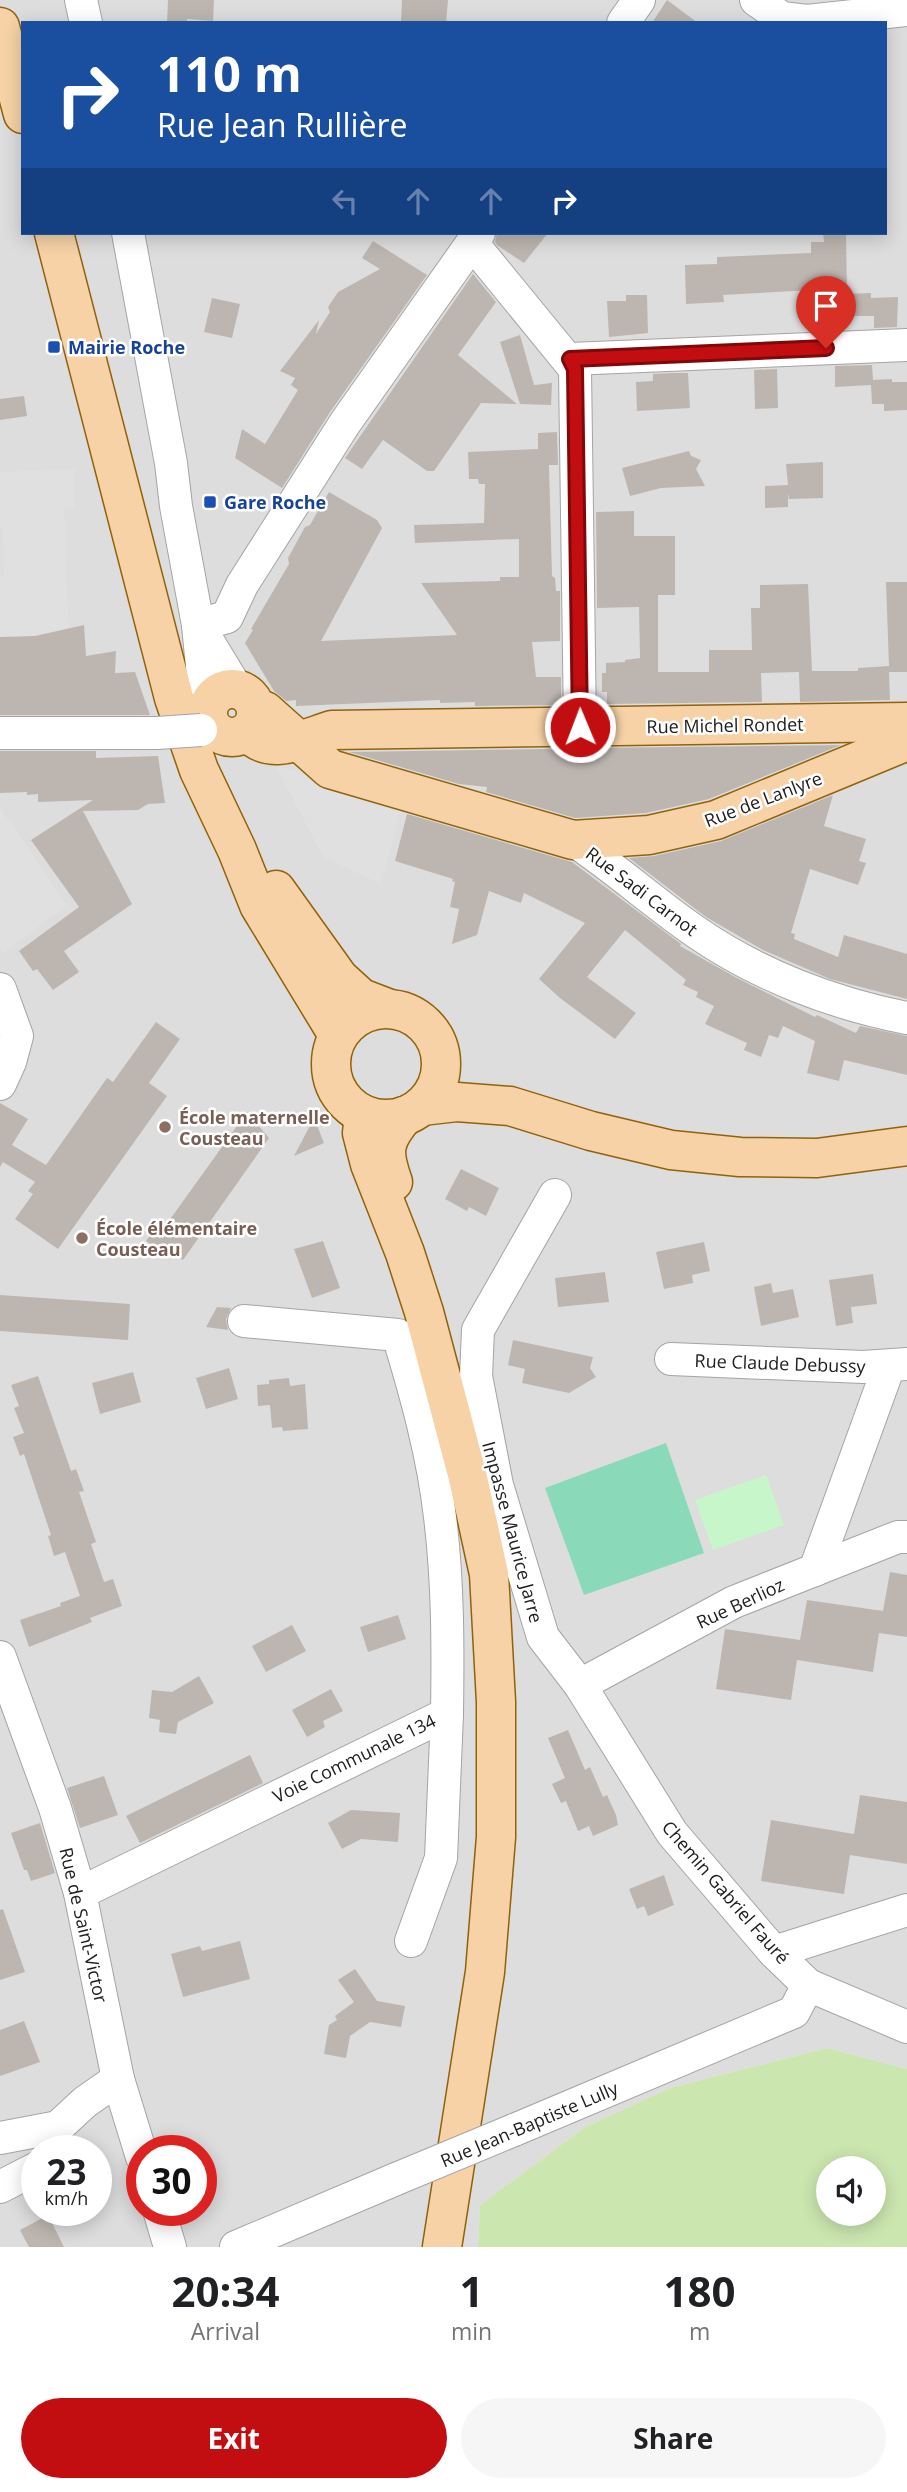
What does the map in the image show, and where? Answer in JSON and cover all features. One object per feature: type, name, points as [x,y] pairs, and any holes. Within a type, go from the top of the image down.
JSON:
[{"type":"main road","points":[[0,27],[21,106]]},
{"type":"main road","points":[[55,235],[174,698],[199,770],[237,850],[259,905],[338,1035]]},
{"type":"main road","points":[[232,714],[256,741],[277,746],[316,735]]},
{"type":"main road","name":"Rue Michel Rondet","points":[[316,735],[580,727],[907,722]]},
{"type":"main road","name":"Rue Sadi Carnot","points":[[316,735],[330,769],[573,840]]},
{"type":"main road","name":"Rue de Lanlyre","points":[[573,840],[649,835],[716,820],[907,741]]},
{"type":"main road","points":[[237,850],[275,888],[339,978],[361,998],[405,1012],[421,1021],[433,1035],[441,1066],[438,1081],[432,1095],[388,1135],[386,1162],[434,1295],[468,1428],[468,1478]]},
{"type":"main road","points":[[387,1008],[359,1015],[347,1024],[338,1035],[331,1053],[331,1072],[337,1090],[348,1105],[364,1115],[391,1119],[413,1111],[457,1102],[510,1106],[591,1131],[671,1150],[726,1156],[817,1158],[907,1146]]},
{"type":"main road","points":[[439,1052],[466,1079],[510,1106]]},
{"type":"main road","points":[[364,1115],[362,1133],[370,1164],[405,1253],[420,1300],[468,1478],[489,1574],[496,1702],[496,1837],[485,1972],[442,2247]]},
{"type":"street","points":[[81,0],[86,21]]},
{"type":"street","points":[[100,0],[104,21]]},
{"type":"street","points":[[624,21],[639,0]]},
{"type":"street","points":[[756,0],[782,18],[807,21],[907,10]]},
{"type":"street","points":[[0,733],[157,733],[232,714],[198,625],[176,506],[172,463],[128,235]]},
{"type":"street","points":[[145,235],[186,457],[176,506]]},
{"type":"street","points":[[198,625],[227,617],[242,585],[338,433],[475,238],[575,369],[580,727]]},
{"type":"street","points":[[570,359],[907,345]]},
{"type":"street","name":"Rue Sadi Carnot","points":[[573,840],[697,933],[774,976],[870,1011],[907,1018]]},
{"type":"street","points":[[0,989],[17,1036],[0,1084]]},
{"type":"street","name":"Impasse Maurice Jarre","points":[[543,1637],[497,1485],[476,1377],[478,1330],[555,1195]]},
{"type":"street","name":"Voie Communale 134","points":[[80,1893],[384,1742],[447,1714],[448,1613],[440,1514],[420,1407],[398,1335],[244,1321]]},
{"type":"street","name":"Rue Claude Debussy","points":[[671,1359],[863,1367],[898,1365],[815,1570]]},
{"type":"street","name":"Rue Berlioz","points":[[580,1685],[734,1602],[898,1537],[907,1536]]},
{"type":"street","name":"Chemin Gabriel Fauré","points":[[543,1637],[580,1685],[672,1833],[774,1952],[808,1985],[907,2027]]},
{"type":"street","name":"Rue de Saint-Victor","points":[[0,1657],[55,1808],[80,1893],[118,2078],[135,2135]]},
{"type":"street","points":[[411,1941],[441,1858],[447,1714]]},
{"type":"street","points":[[774,1952],[907,1910]]},
{"type":"street","name":"Rue Jean-Baptiste Lully","points":[[236,2247],[794,2012],[808,1985]]},
{"type":"street","points":[[57,2135],[85,2102],[118,2078]]},
{"type":"street","points":[[0,2138],[21,2138]]},
{"type":"street","points":[[0,2187],[21,2176]]},
{"type":"street","points":[[164,2226],[170,2247]]},
{"type":"shaded area","points":[[0,0],[907,0],[907,2069],[827,2048],[670,2088],[585,2127],[480,2205],[478,2247],[0,2247]]},
{"type":"shaded area","points":[[75,469],[74,507],[64,508],[69,636],[0,637],[0,577],[4,576],[3,528],[0,527],[0,472]]},
{"type":"shaded area","points":[[275,765],[402,807],[381,884],[323,857]]},
{"type":"shaded area","points":[[0,808],[67,905],[3,954],[0,947]]},
{"type":"green space","points":[[666,1443],[704,1553],[584,1595],[545,1488]]},
{"type":"green space","points":[[766,1475],[784,1525],[713,1550],[695,1500]]},
{"type":"green space","points":[[827,2048],[907,2069],[907,2247],[478,2247],[480,2205],[585,2127],[670,2088]]},
{"type":"building","points":[[168,0],[214,0],[213,21],[167,21]]},
{"type":"building","points":[[402,0],[448,0],[446,21],[401,21]]},
{"type":"building","points":[[667,0],[695,21],[653,21]]},
{"type":"building","points":[[497,235],[546,235],[524,263],[495,242]]},
{"type":"building","points":[[823,235],[846,235],[847,294],[871,293],[871,298],[898,297],[897,327],[874,328],[874,316],[813,316],[812,290],[723,295],[724,302],[686,304],[685,265],[717,264],[717,257],[811,253],[811,242],[824,242]]},
{"type":"building","points":[[373,241],[427,275],[330,412],[282,488],[235,458],[242,429],[265,444],[298,390],[291,385],[295,378],[280,371],[319,320],[316,334],[330,312],[328,307],[338,292],[380,269],[362,258]]},
{"type":"building","points":[[473,274],[496,302],[458,355],[517,404],[481,403],[434,471],[427,471],[383,440],[362,469],[345,458]]},
{"type":"building","points":[[626,295],[647,295],[648,333],[609,337],[607,301],[626,301]]},
{"type":"building","points":[[212,298],[240,304],[232,338],[204,332]]},
{"type":"building","points":[[520,335],[534,385],[552,383],[551,405],[520,404],[500,342]]},
{"type":"building","points":[[872,365],[873,380],[892,379],[892,382],[907,382],[907,410],[884,411],[884,404],[872,404],[871,385],[835,387],[835,366]]},
{"type":"building","points":[[777,369],[778,408],[755,409],[754,370]]},
{"type":"building","points":[[688,373],[690,408],[637,411],[636,382],[653,381],[653,374]]},
{"type":"building","points":[[24,396],[27,416],[0,420],[0,399]]},
{"type":"building","points":[[557,432],[558,465],[549,465],[552,576],[555,578],[556,591],[560,591],[560,641],[532,642],[536,677],[561,677],[561,705],[475,706],[475,702],[440,703],[440,700],[296,706],[296,700],[286,701],[274,691],[245,643],[289,564],[288,558],[305,527],[310,525],[318,511],[322,512],[319,510],[329,492],[377,520],[382,528],[321,641],[457,635],[421,583],[500,581],[500,577],[519,577],[519,539],[415,543],[414,525],[484,523],[485,484],[479,484],[478,479],[469,479],[468,452],[538,449],[538,433]]},
{"type":"building","points":[[689,451],[691,456],[701,460],[696,469],[705,486],[661,488],[630,496],[622,468]]},
{"type":"building","points":[[823,462],[823,498],[789,499],[788,493],[788,507],[765,508],[765,486],[788,485],[786,464]]},
{"type":"building","points":[[634,511],[634,536],[675,536],[675,595],[658,595],[658,672],[709,672],[709,650],[752,650],[751,608],[760,608],[760,585],[808,584],[812,671],[858,671],[858,668],[889,666],[886,582],[907,582],[907,672],[889,672],[890,700],[800,702],[799,672],[761,673],[762,702],[607,704],[607,692],[602,692],[602,673],[606,673],[606,663],[640,658],[639,607],[597,608],[596,512]]},
{"type":"building","points":[[84,625],[86,656],[116,651],[115,673],[135,672],[150,715],[0,715],[0,637],[35,636]]},
{"type":"building","points":[[841,745],[709,799],[646,813],[575,818],[486,792],[487,787],[459,784],[349,752],[549,749],[583,758],[586,748]]},
{"type":"building","points":[[0,751],[96,751],[96,758],[158,756],[165,803],[148,804],[138,810],[83,811],[132,904],[64,951],[79,972],[53,990],[37,969],[33,971],[19,951],[79,907],[31,840],[93,800],[38,802],[38,794],[0,793]]},
{"type":"building","points":[[833,795],[824,826],[866,839],[859,861],[866,863],[858,885],[810,869],[791,933],[795,934],[794,939],[838,957],[844,935],[907,954],[907,999],[830,979],[763,950],[706,917],[629,858],[654,856],[721,841]]},
{"type":"building","points":[[407,814],[572,862],[681,944],[680,946],[737,978],[815,1017],[817,1015],[856,1033],[860,1026],[907,1036],[907,1075],[844,1060],[839,1081],[807,1073],[815,1041],[783,1026],[778,1038],[769,1035],[761,1057],[744,1050],[747,1043],[705,1024],[714,1006],[696,997],[698,992],[683,985],[686,980],[625,930],[587,977],[636,1013],[615,1039],[539,979],[585,923],[524,893],[521,903],[489,891],[477,935],[452,944],[459,909],[450,907],[455,882],[453,879],[395,861]]},
{"type":"building","points":[[156,1022],[180,1039],[149,1083],[167,1096],[58,1249],[15,1219],[33,1194],[28,1191],[35,1182],[3,1162],[0,1167],[0,1103],[28,1119],[12,1145],[46,1165],[107,1078],[113,1082]]},
{"type":"building","points":[[247,1112],[269,1138],[183,1260],[168,1250],[165,1254],[146,1241],[160,1221],[166,1225]]},
{"type":"building","points":[[314,1118],[324,1143],[294,1156]]},
{"type":"building","points":[[461,1169],[499,1188],[486,1216],[469,1207],[467,1211],[445,1199]]},
{"type":"building","points":[[323,1241],[340,1288],[312,1298],[294,1249]]},
{"type":"building","points":[[704,1242],[710,1271],[692,1275],[693,1283],[664,1289],[656,1252]]},
{"type":"building","points":[[605,1272],[609,1302],[558,1307],[555,1278]]},
{"type":"building","points":[[873,1274],[877,1304],[851,1307],[853,1323],[836,1326],[829,1280]]},
{"type":"building","points":[[771,1283],[773,1293],[793,1289],[799,1317],[761,1326],[754,1287]]},
{"type":"building","points":[[0,1295],[130,1304],[128,1340],[0,1331]]},
{"type":"building","points":[[217,1307],[231,1308],[226,1319],[228,1330],[206,1327]]},
{"type":"building","points":[[513,1340],[593,1357],[590,1368],[596,1377],[569,1393],[522,1383],[525,1369],[508,1365]]},
{"type":"building","points":[[229,1368],[238,1399],[206,1409],[196,1378]]},
{"type":"building","points":[[133,1372],[141,1402],[100,1414],[92,1383]]},
{"type":"building","points":[[38,1376],[71,1471],[76,1469],[84,1491],[79,1492],[96,1542],[91,1544],[104,1582],[113,1579],[122,1606],[90,1618],[92,1622],[29,1647],[20,1620],[61,1606],[60,1603],[80,1596],[65,1552],[54,1556],[48,1536],[51,1535],[24,1454],[20,1456],[13,1437],[24,1433],[14,1408],[19,1406],[11,1385]]},
{"type":"building","points":[[289,1378],[290,1386],[305,1384],[308,1429],[283,1431],[282,1427],[272,1428],[270,1405],[258,1406],[257,1385],[269,1384],[269,1380]]},
{"type":"building","points":[[890,1572],[907,1575],[907,1637],[879,1633],[873,1672],[797,1660],[791,1700],[716,1689],[725,1629],[800,1640],[807,1600],[883,1611]]},
{"type":"building","points":[[398,1615],[406,1639],[368,1652],[360,1627]]},
{"type":"building","points":[[292,1625],[306,1651],[266,1672],[252,1646]]},
{"type":"building","points":[[199,1676],[214,1703],[178,1722],[176,1734],[159,1732],[160,1720],[149,1718],[152,1690],[172,1692]]},
{"type":"building","points":[[331,1689],[343,1711],[323,1721],[325,1727],[307,1737],[292,1710]]},
{"type":"building","points":[[568,1730],[585,1770],[590,1767],[603,1797],[607,1795],[616,1815],[618,1825],[593,1836],[589,1826],[578,1831],[566,1801],[561,1803],[552,1784],[565,1778],[548,1738]]},
{"type":"building","points":[[250,1755],[263,1783],[140,1843],[126,1816]]},
{"type":"building","points":[[104,1776],[118,1815],[80,1828],[67,1788]]},
{"type":"building","points":[[860,1795],[907,1802],[907,1864],[850,1855],[844,1894],[761,1881],[771,1820],[854,1834]]},
{"type":"building","points":[[351,1810],[400,1813],[398,1842],[361,1839],[342,1849],[328,1823]]},
{"type":"building","points":[[40,1823],[55,1873],[31,1881],[27,1870],[24,1870],[11,1833]]},
{"type":"building","points":[[664,1875],[674,1905],[648,1916],[644,1906],[637,1909],[629,1889]]},
{"type":"building","points":[[3,1909],[25,1972],[0,1980],[0,1910]]},
{"type":"building","points":[[240,1941],[250,1979],[183,1997],[171,1954],[200,1946],[202,1951]]},
{"type":"building","points":[[355,1969],[377,2001],[405,2006],[401,2027],[370,2022],[350,2036],[346,2058],[324,2054],[329,2025],[337,2020],[335,2016],[354,2002],[338,1980]]},
{"type":"building","points":[[24,2021],[40,2062],[0,2076],[0,2030]]},
{"type":"building","points":[[27,2226],[54,2226],[64,2247],[29,2247],[20,2230]]},
{"type":"place","name":"Mairie Roche","points":[[54,347]]},
{"type":"place","name":"Gare Roche","points":[[210,502]]},
{"type":"place","name":"École maternelle Cousteau","points":[[165,1127]]},
{"type":"place","name":"École élémentaire Cousteau","points":[[82,1238]]},
{"type":"route","points":[[580,727],[575,369],[570,359],[826,348]]}]
